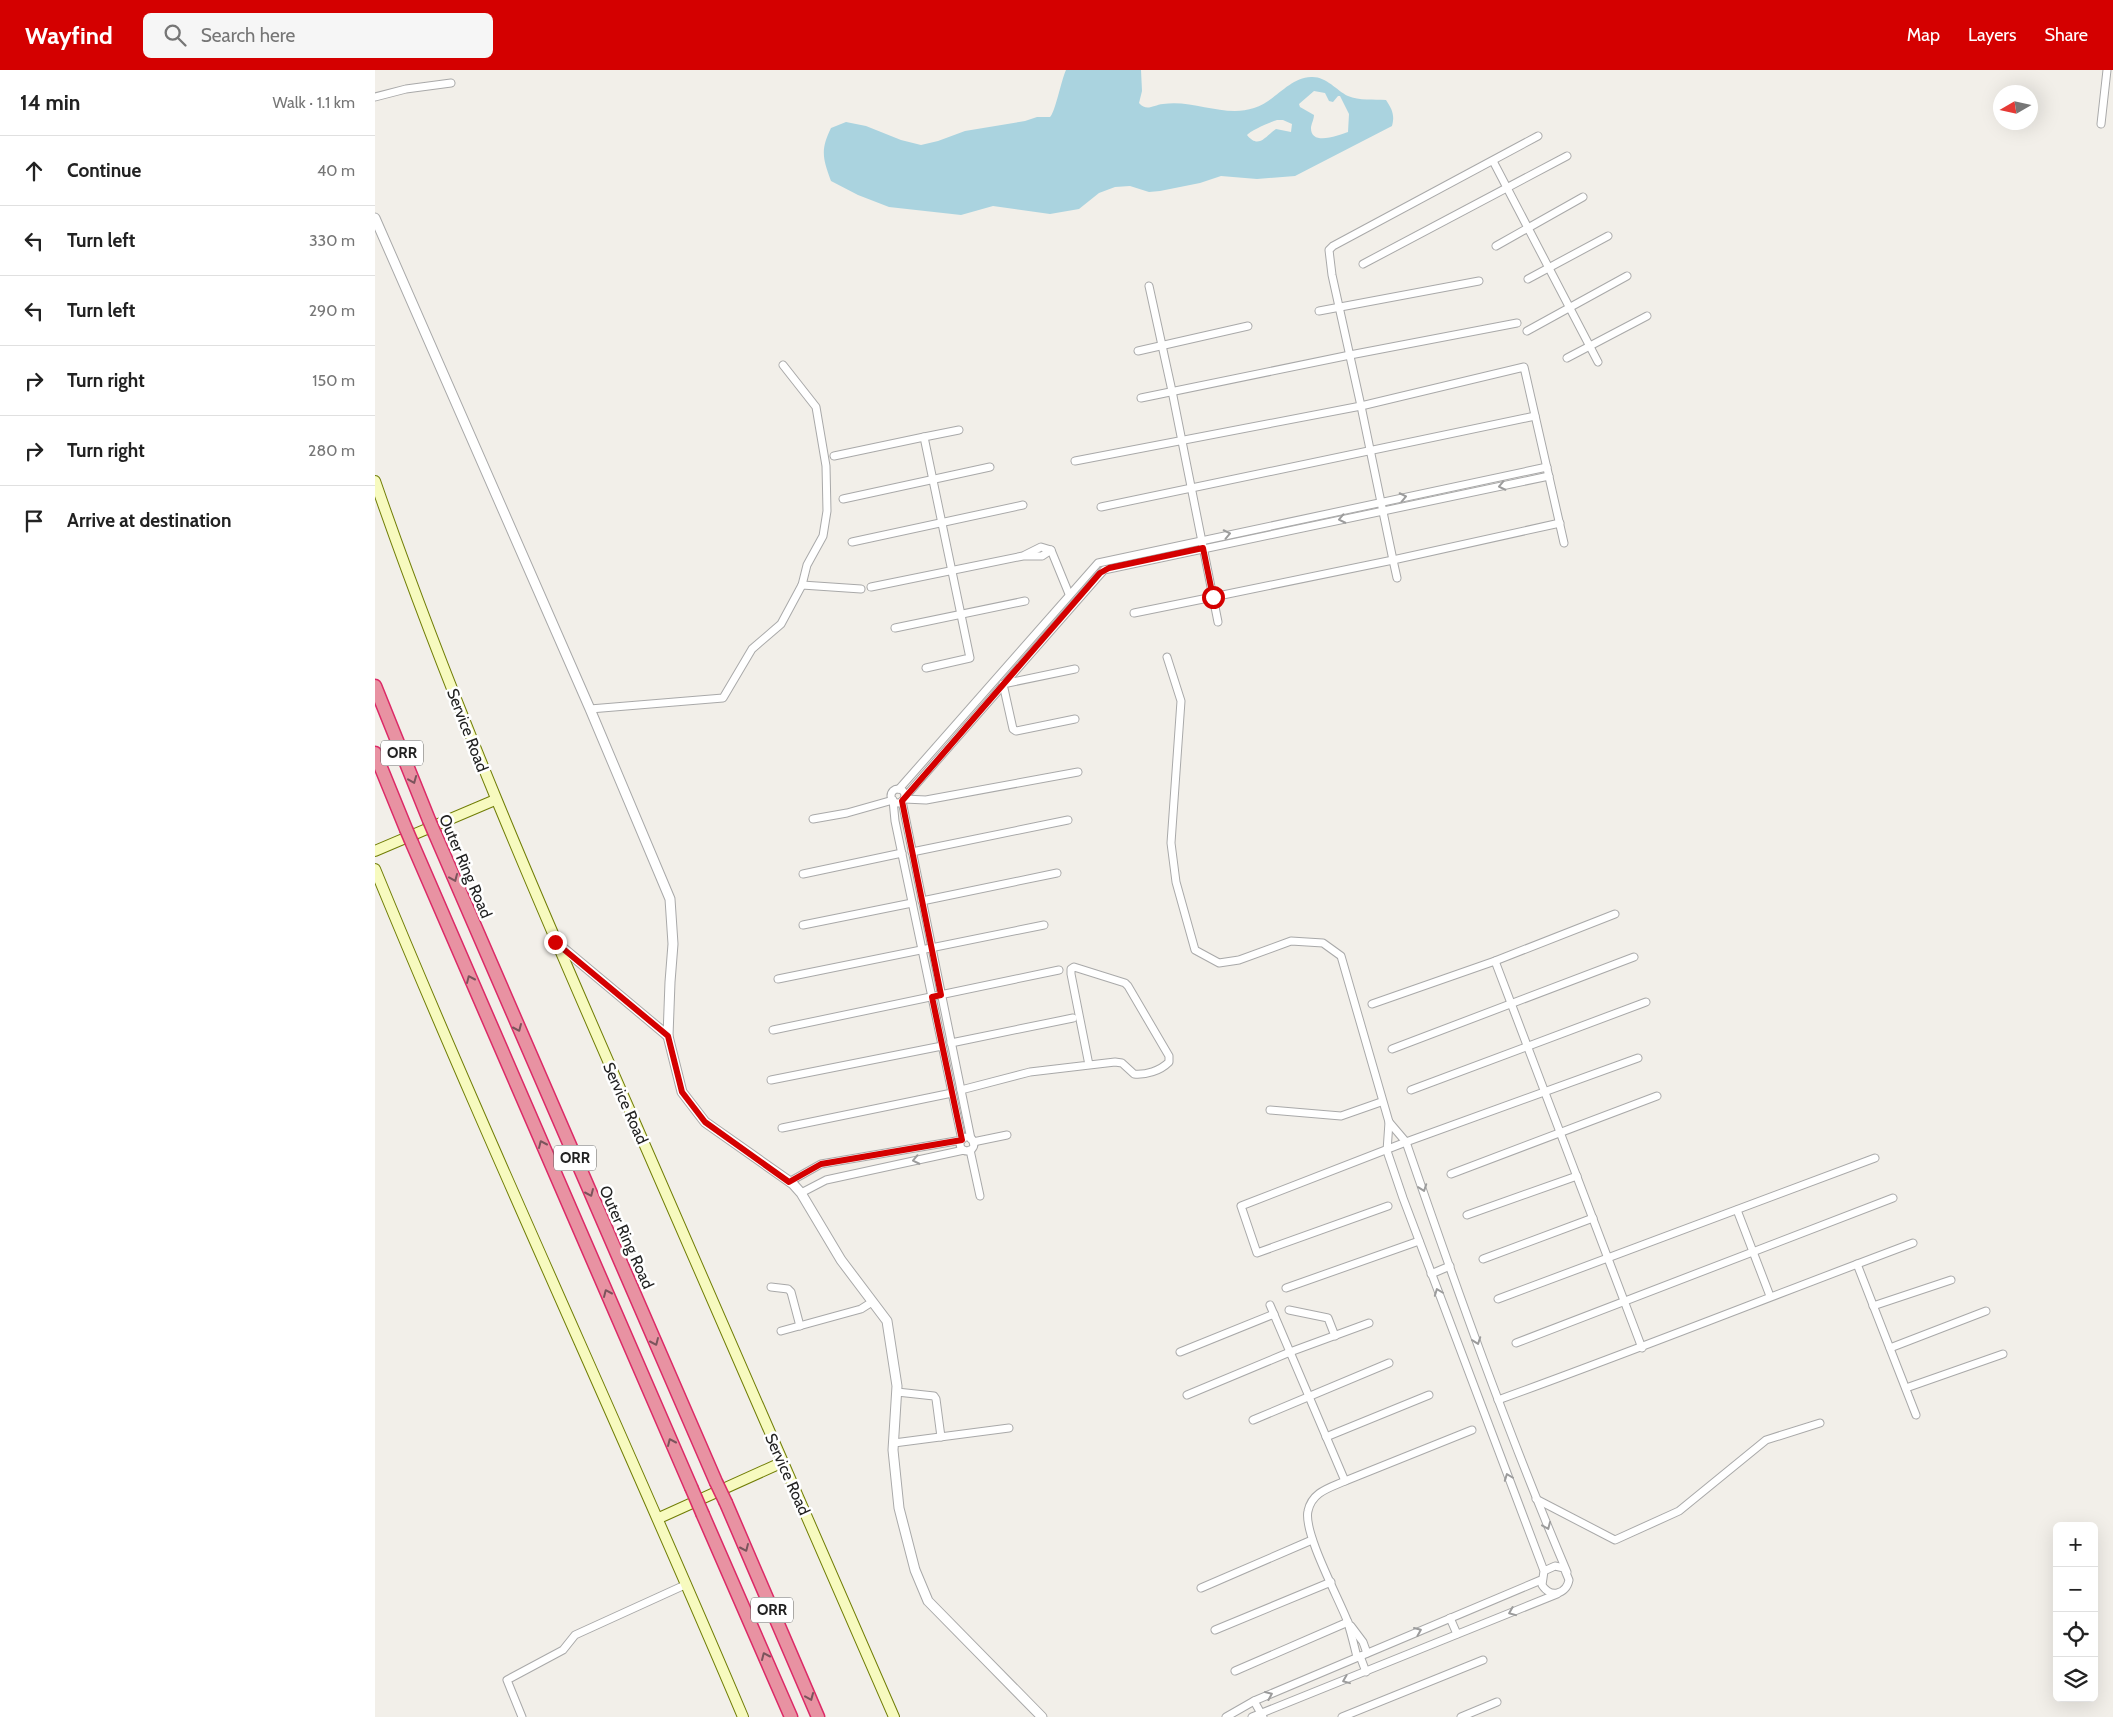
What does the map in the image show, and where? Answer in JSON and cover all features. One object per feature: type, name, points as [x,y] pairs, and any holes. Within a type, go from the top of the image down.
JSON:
[{"type":"highway","name":"Outer Ring Road","points":[[375,686],[435,834],[818,1717]]},
{"type":"highway","name":"ORR","points":[[375,753],[412,843],[791,1717]]},
{"type":"main road","name":"Service Road","points":[[375,481],[402,560],[495,800],[555,942],[894,1717]]},
{"type":"main road","points":[[375,851],[495,800]]},
{"type":"main road","points":[[375,869],[529,1231],[659,1518],[743,1717]]},
{"type":"main road","points":[[659,1518],[783,1462]]},
{"type":"street","points":[[2101,124],[2109,73]]},
{"type":"street","points":[[375,97],[406,89],[451,83]]},
{"type":"street","points":[[1397,578],[1339,307],[1329,250],[1333,246],[1538,136]]},
{"type":"street","points":[[1363,264],[1567,156]]},
{"type":"street","points":[[1493,161],[1598,362]]},
{"type":"street","points":[[1497,246],[1583,197]]},
{"type":"street","points":[[375,218],[590,709],[670,899],[673,944],[668,1036],[682,1092],[705,1122],[801,1192],[841,1260],[887,1321],[897,1392],[894,1443],[899,1508],[915,1570],[929,1600],[1042,1717]]},
{"type":"street","points":[[1528,279],[1608,236]]},
{"type":"street","points":[[1527,331],[1627,276]]},
{"type":"street","points":[[1319,311],[1479,281]]},
{"type":"street","points":[[1149,286],[1218,622]]},
{"type":"street","points":[[1567,358],[1647,316]]},
{"type":"street","points":[[1141,398],[1517,323]]},
{"type":"street","points":[[1138,351],[1248,326]]},
{"type":"street","points":[[590,709],[723,698],[752,649],[781,624],[801,586],[807,565],[823,536],[827,511],[826,466],[816,407],[783,365]]},
{"type":"street","points":[[1075,462],[1361,406],[1524,367],[1564,543]]},
{"type":"street","points":[[1101,508],[1535,416]]},
{"type":"street","points":[[834,456],[959,430]]},
{"type":"street","points":[[924,437],[970,658],[926,668]]},
{"type":"street","points":[[843,500],[991,467]]},
{"type":"street","points":[[980,1196],[967,1150],[960,1145],[962,1140],[912,903],[892,792],[899,789],[1098,563],[1547,467]]},
{"type":"street","points":[[813,819],[847,813],[893,800],[897,803],[904,799],[1100,573],[1109,568],[1549,476]]},
{"type":"street","points":[[852,542],[1023,506]]},
{"type":"street","points":[[1134,613],[1393,560],[1560,523]]},
{"type":"street","points":[[871,587],[1023,556],[1043,556],[1051,550],[1069,594]]},
{"type":"street","points":[[801,586],[861,589]]},
{"type":"street","points":[[895,628],[961,616],[1025,601]]},
{"type":"street","points":[[1167,658],[1181,701],[1171,843],[1176,882],[1195,950],[1219,963],[1239,960],[1291,941],[1323,943],[1341,956],[1381,1102],[1389,1122],[1406,1142],[1498,1400],[1569,1580],[1568,1585],[1562,1592],[1262,1716],[1252,1717]]},
{"type":"street","points":[[1003,684],[1075,669]]},
{"type":"street","points":[[1003,684],[1013,729],[1016,731],[1075,719]]},
{"type":"street","points":[[904,799],[926,800],[1078,772]]},
{"type":"street","points":[[801,1192],[826,1180],[973,1148],[911,852],[903,792],[899,789]]},
{"type":"street","points":[[911,852],[1068,820]]},
{"type":"street","points":[[803,874],[902,853]]},
{"type":"street","points":[[921,901],[1057,873]]},
{"type":"street","points":[[803,926],[912,903]]},
{"type":"street","points":[[1373,1004],[1495,961],[1615,914]]},
{"type":"street","points":[[778,979],[1043,925]]},
{"type":"street","points":[[555,942],[668,1036]]},
{"type":"street","points":[[1392,1049],[1634,957]]},
{"type":"street","points":[[1495,961],[1642,1348]]},
{"type":"street","points":[[961,1090],[1030,1072],[1119,1062],[1134,1074],[1139,1074],[1160,1069],[1170,1060],[1125,983],[1074,967],[1071,970],[1071,974],[1089,1065]]},
{"type":"street","points":[[773,1030],[1059,970]]},
{"type":"street","points":[[1411,1090],[1646,1002]]},
{"type":"street","points":[[951,1043],[1073,1018]]},
{"type":"street","points":[[771,1080],[942,1046]]},
{"type":"street","points":[[1388,1206],[1257,1253],[1241,1206],[1387,1151],[1406,1142],[1638,1058]]},
{"type":"street","points":[[782,1128],[952,1093]]},
{"type":"street","points":[[1451,1174],[1657,1096]]},
{"type":"street","points":[[1270,1110],[1341,1116],[1381,1102]]},
{"type":"street","points":[[1389,1122],[1387,1151],[1431,1274],[1544,1572]]},
{"type":"street","points":[[789,1182],[821,1164],[962,1140],[965,1137],[972,1140],[1007,1135]]},
{"type":"street","points":[[1498,1300],[1875,1158]]},
{"type":"street","points":[[1467,1215],[1577,1176]]},
{"type":"street","points":[[1516,1343],[1893,1198]]},
{"type":"street","points":[[1737,1210],[1769,1296]]},
{"type":"street","points":[[1483,1259],[1593,1218]]},
{"type":"street","points":[[1285,1288],[1419,1241]]},
{"type":"street","points":[[1498,1400],[1642,1348],[1769,1296],[1913,1243]]},
{"type":"street","points":[[1857,1264],[1916,1415]]},
{"type":"street","points":[[1431,1274],[1450,1266]]},
{"type":"street","points":[[1873,1306],[1951,1280]]},
{"type":"street","points":[[771,1287],[788,1289],[791,1292],[800,1326]]},
{"type":"street","points":[[781,1331],[861,1309],[872,1302]]},
{"type":"street","points":[[1269,1305],[1345,1481]]},
{"type":"street","points":[[1289,1310],[1328,1318],[1335,1336]]},
{"type":"street","points":[[1890,1348],[1986,1311]]},
{"type":"street","points":[[1180,1352],[1274,1314]]},
{"type":"street","points":[[1187,1395],[1290,1352],[1369,1323]]},
{"type":"street","points":[[1905,1388],[2003,1354]]},
{"type":"street","points":[[1253,1420],[1389,1363]]},
{"type":"street","points":[[897,1392],[934,1396],[941,1437]]},
{"type":"street","points":[[1326,1437],[1429,1396]]},
{"type":"street","points":[[1536,1498],[1615,1540],[1679,1511],[1766,1440],[1820,1423]]},
{"type":"street","points":[[894,1443],[1009,1428]]},
{"type":"street","points":[[1366,1672],[1348,1622],[1312,1540],[1307,1512],[1318,1493],[1472,1430]]},
{"type":"street","points":[[1201,1588],[1312,1540]]},
{"type":"street","points":[[1557,1594],[1544,1589],[1541,1580],[1544,1572],[1547,1568],[1560,1566],[1567,1572]]},
{"type":"street","points":[[1225,1717],[1254,1701],[1541,1580]]},
{"type":"street","points":[[1215,1630],[1331,1582]]},
{"type":"street","points":[[522,1717],[507,1680],[563,1650],[575,1635],[687,1584]]},
{"type":"street","points":[[1450,1618],[1457,1634]]},
{"type":"street","points":[[1348,1622],[1363,1642],[1361,1656]]},
{"type":"street","points":[[1235,1671],[1348,1622]]},
{"type":"street","points":[[1342,1717],[1483,1660]]},
{"type":"street","points":[[1254,1701],[1262,1716]]},
{"type":"street","points":[[1461,1717],[1497,1702]]},
{"type":"water","points":[[1066,70],[1141,70],[1142,91],[1139,103],[1142,106],[1150,107],[1174,103],[1232,111],[1262,105],[1295,81],[1316,77],[1326,81],[1352,98],[1386,100],[1392,112],[1393,122],[1392,126],[1295,176],[1257,179],[1221,176],[1200,183],[1149,192],[1130,186],[1115,187],[1099,193],[1079,209],[1050,214],[993,206],[961,215],[889,207],[858,195],[831,181],[826,167],[824,149],[831,128],[846,122],[866,126],[901,140],[921,145],[965,131],[1025,121],[1037,117],[1050,117],[1054,110]],"holes":[[[1314,91],[1325,93],[1329,101],[1333,102],[1340,96],[1349,114],[1348,132],[1326,138],[1315,137],[1311,127],[1314,115],[1300,107],[1299,104]],[[1277,120],[1283,120],[1292,124],[1291,132],[1276,129],[1259,141],[1255,141],[1247,135]]]},
{"type":"route","points":[[555,942],[668,1036],[682,1092],[705,1122],[789,1182],[821,1164],[962,1140],[932,997],[941,995],[902,801],[1104,570],[1203,548],[1213,597]]}]
